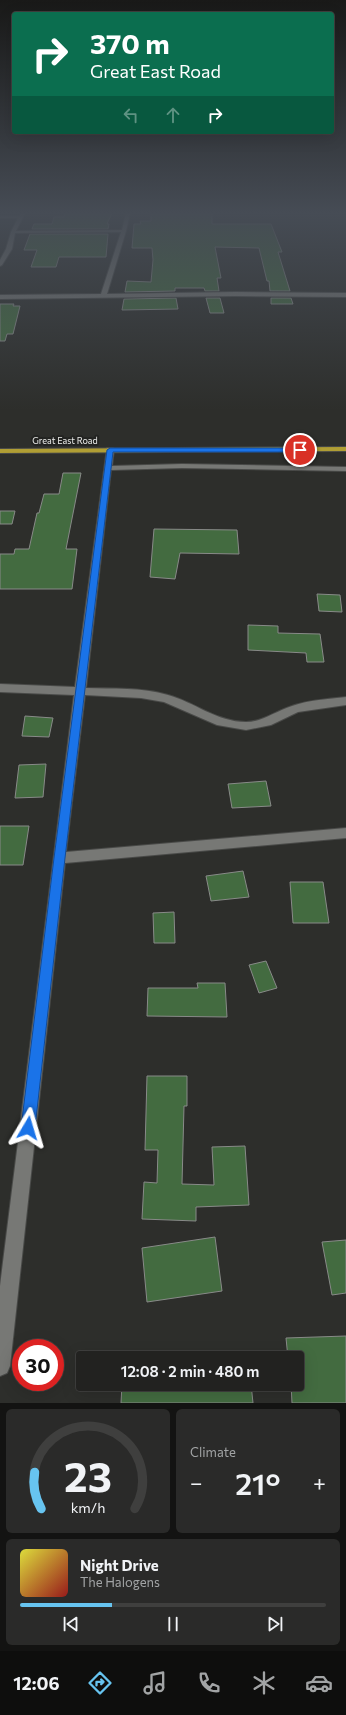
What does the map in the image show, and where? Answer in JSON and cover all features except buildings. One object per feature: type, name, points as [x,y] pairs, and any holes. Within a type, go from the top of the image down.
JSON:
[{"type":"highway","name":"Great East Road","points":[[0,451],[346,449]]},
{"type":"street","points":[[103,296],[109,278]]},
{"type":"street","points":[[0,297],[234,294],[346,295]]},
{"type":"street","points":[[0,1366],[59,858],[110,450]]},
{"type":"street","points":[[108,468],[182,466],[346,469]]},
{"type":"street","points":[[0,688],[142,694],[166,698],[221,722],[246,726],[261,723],[295,709],[346,701]]},
{"type":"street","points":[[59,858],[346,833]]},
{"type":"route","points":[[28,1128],[59,858],[110,450],[300,450]]}]
